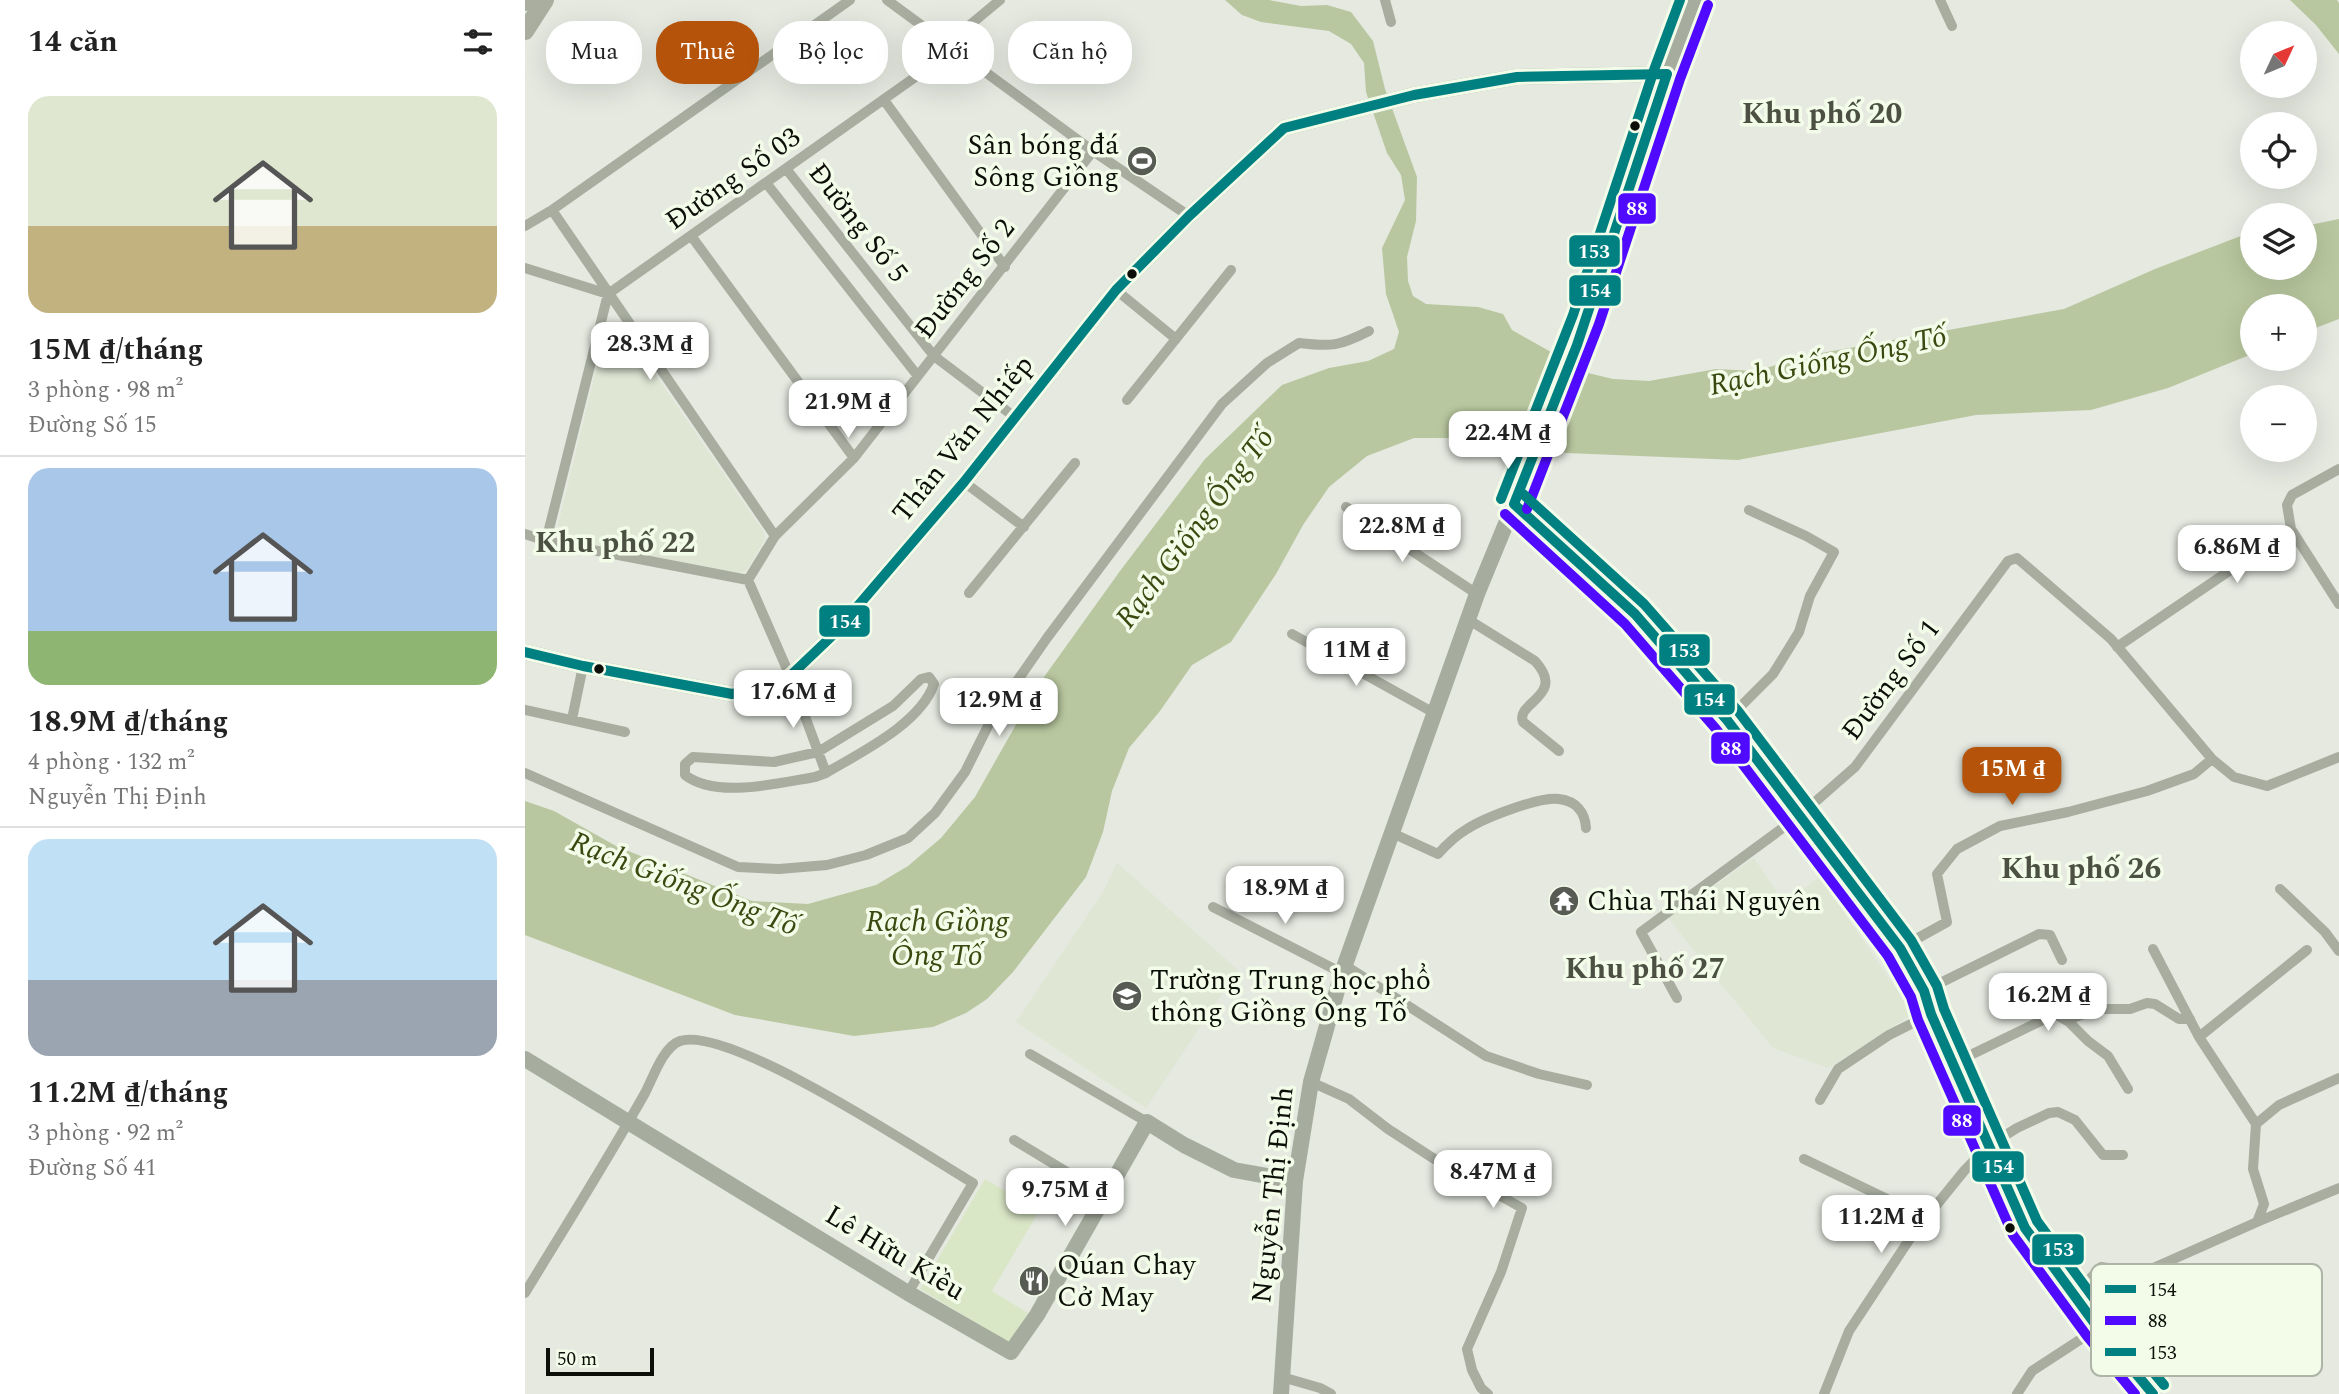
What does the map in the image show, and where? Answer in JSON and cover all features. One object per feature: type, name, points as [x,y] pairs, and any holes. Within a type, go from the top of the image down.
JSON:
[{"type":"main road","points":[[525,31],[545,0]]},
{"type":"main road","points":[[1667,75],[1695,0]]},
{"type":"main road","name":"Thân Văn Nhiếp","points":[[525,652],[583,666],[733,694],[768,687],[790,676],[833,635],[964,482],[1116,290],[1189,216],[1284,128],[1414,95],[1517,77],[1667,75]]},
{"type":"main road","name":"Nguyễn Thị Định","points":[[1281,1394],[1295,1181],[1311,1082],[1344,969],[1477,594],[1586,320],[1667,75]]},
{"type":"main road","points":[[1514,504],[1635,614],[1727,720],[1900,948],[1924,991],[1931,1014],[2025,1228],[2091,1318]]},
{"type":"main road","name":"Lê Hữu Kiều","points":[[525,1059],[908,1293],[1011,1352],[1037,1315],[1147,1122]]},
{"type":"main road","points":[[1147,1122],[1184,1145],[1234,1170],[1295,1181]]},
{"type":"main road","points":[[2138,1376],[2153,1394]]},
{"type":"street","points":[[525,226],[552,211],[850,0]]},
{"type":"street","points":[[887,0],[916,21]]},
{"type":"street","name":"Đường Số 03","points":[[978,21],[1000,0]]},
{"type":"street","points":[[1385,0],[1391,22]]},
{"type":"street","points":[[1940,0],[1952,26]]},
{"type":"street","points":[[994,78],[1093,151],[1189,216]]},
{"type":"street","name":"Đường Số 03","points":[[608,294],[787,170],[904,84]]},
{"type":"street","points":[[884,100],[1005,267]]},
{"type":"street","name":"Đường Số 2","points":[[748,580],[775,536],[854,458],[1093,151]]},
{"type":"street","name":"Đường Số 5","points":[[787,170],[934,356],[1016,418]]},
{"type":"street","points":[[767,184],[917,375]]},
{"type":"street","points":[[552,211],[775,536]]},
{"type":"street","points":[[692,237],[854,458]]},
{"type":"street","points":[[525,268],[608,294]]},
{"type":"street","points":[[1127,400],[1231,270]]},
{"type":"street","points":[[1116,290],[1176,339]]},
{"type":"street","points":[[547,541],[608,294]]},
{"type":"street","points":[[525,773],[738,867],[779,869],[827,865],[866,855],[908,838],[935,814],[965,772],[994,714],[1047,638],[1222,404],[1267,363],[1299,342],[1324,346],[1343,344],[1369,331]]},
{"type":"street","points":[[969,593],[1076,463]]},
{"type":"street","points":[[2339,469],[2292,495],[2287,505],[2291,529],[2339,604]]},
{"type":"street","points":[[964,482],[1024,527]]},
{"type":"street","points":[[1346,508],[1477,594]]},
{"type":"street","points":[[1727,720],[1773,674],[1799,632],[1810,596],[1834,552],[1807,536],[1749,510]]},
{"type":"street","points":[[2291,529],[2117,647],[2212,759],[2234,777],[2267,786],[2339,757]]},
{"type":"street","points":[[525,534],[547,541],[748,580],[790,676],[826,773]]},
{"type":"street","name":"Đường Số 1","points":[[1677,998],[1641,932],[1799,816],[1855,767],[2008,561],[2017,558],[2117,647]]},
{"type":"street","points":[[1469,620],[1535,661],[1542,669],[1545,689],[1538,700],[1522,712],[1521,717],[1523,722],[1559,751]]},
{"type":"street","points":[[1292,634],[1436,714]]},
{"type":"street","points":[[572,719],[583,666]]},
{"type":"street","points":[[929,677],[934,684],[930,696],[912,717],[826,773],[743,788],[694,783],[685,775],[685,764],[693,757],[774,762],[818,752],[893,706],[922,679],[929,677]]},
{"type":"street","points":[[525,710],[625,732]]},
{"type":"street","points":[[1900,948],[1947,922],[1937,874],[1957,849],[2000,826],[2069,812],[2147,791],[2194,774],[2212,759]]},
{"type":"street","points":[[1392,832],[1438,854],[1450,841],[1482,821],[1520,807],[1559,799],[1580,808],[1585,817],[1586,828]]},
{"type":"street","points":[[2280,889],[2325,932],[2339,951]]},
{"type":"street","points":[[1213,907],[1344,969],[1486,1056],[1539,1074],[1587,1085]]},
{"type":"street","points":[[1924,991],[2039,934],[2050,935],[2063,960]]},
{"type":"street","points":[[2153,948],[2199,1037],[2256,1124],[2253,1169],[2264,1204],[2257,1222]]},
{"type":"street","points":[[2199,1037],[2307,950]]},
{"type":"street","points":[[2066,1020],[2099,1009],[2130,1009],[2147,1003],[2155,1004],[2179,1019],[2190,1019]]},
{"type":"street","points":[[1821,1100],[1838,1069],[1889,1035],[1931,1014]]},
{"type":"street","points":[[1954,1063],[2045,1016],[2055,1014],[2066,1020],[2108,1056],[2128,1089]]},
{"type":"street","points":[[525,1293],[628,1123],[667,1052],[680,1041],[697,1041],[735,1051],[785,1071],[973,1184],[908,1293]]},
{"type":"street","points":[[1030,1054],[1147,1122]]},
{"type":"street","points":[[2256,1124],[2279,1105],[2339,1078]]},
{"type":"street","points":[[1311,1082],[1349,1099],[1388,1129],[1436,1160],[1522,1208],[1501,1272],[1467,1349],[1472,1370],[1481,1388],[1488,1394]]},
{"type":"street","points":[[1824,1394],[1849,1331],[1913,1234],[1988,1146],[2017,1128],[2049,1113],[2058,1112],[2075,1120],[2103,1155],[2123,1155]]},
{"type":"street","points":[[1014,1140],[1105,1195]]},
{"type":"street","points":[[1804,1159],[1887,1199]]},
{"type":"street","points":[[2162,1264],[2339,1188]]},
{"type":"street","points":[[2075,1295],[2091,1277]]},
{"type":"street","points":[[2017,1394],[2032,1371],[2091,1333]]},
{"type":"street","points":[[1282,1377],[1331,1394]]},
{"type":"shaded area","points":[[612,327],[628,335],[763,531],[765,539],[747,570],[737,573],[566,539],[558,531],[606,330]]},
{"type":"shaded area","points":[[1754,858],[1784,903],[1820,877],[1913,1014],[1828,1068],[1773,1048],[1668,918]]},
{"type":"shaded area","name":"Trường Trung học phổ thông Giồng Ông Tố","points":[[1117,863],[1238,970],[1146,1108],[1016,1022],[1102,894]]},
{"type":"shaded area","points":[[985,1179],[1039,1211],[992,1291],[1028,1313],[1010,1343],[920,1289]]},
{"type":"water","name":"Rạch Giồng Ông Tố","points":[[1225,0],[1269,0],[1301,6],[1327,5],[1351,12],[1373,41],[1385,89],[1417,177],[1416,221],[1407,257],[1408,281],[1413,296],[1426,304],[1478,307],[1503,314],[1512,330],[1588,373],[1613,379],[1649,381],[1716,369],[1755,371],[1816,354],[2064,309],[2155,269],[2240,236],[2240,280],[2317,280],[2317,224],[2339,219],[2339,319],[2317,327],[2317,294],[2240,294],[2240,359],[2168,388],[2091,410],[1976,415],[1738,460],[1566,453],[1526,445],[1497,445],[1463,438],[1414,438],[1367,456],[1329,487],[1231,642],[1192,665],[1160,711],[1129,748],[1112,791],[1103,832],[1086,877],[1013,972],[987,999],[966,1013],[933,1027],[854,1036],[735,1015],[525,935],[525,801],[554,811],[616,846],[752,901],[808,904],[876,885],[908,866],[941,838],[975,797],[1039,684],[1205,459],[1282,385],[1329,368],[1368,361],[1394,349],[1399,332],[1386,294],[1382,248],[1405,200],[1401,175],[1387,153],[1366,92],[1364,63],[1351,44],[1329,31],[1261,22],[1242,15]]},
{"type":"water","points":[[2290,0],[2337,0],[2339,54],[2317,26],[2317,21],[2312,21]]},
{"type":"transit line","name":"153","points":[[1501,499],[1573,315],[1654,70],[1680,0]]},
{"type":"transit line","name":"88","points":[[1527,509],[1599,324],[1680,79],[1708,5]]},
{"type":"transit line","name":"154","points":[[1514,504],[1577,345],[1667,74]]},
{"type":"transit line","name":"154","points":[[525,652],[583,666],[732,694],[768,687],[790,676],[833,635],[964,482],[1116,290],[1189,216],[1284,128],[1414,95],[1517,77],[1667,74]]},
{"type":"transit line","name":"153","points":[[1523,494],[1644,604],[1738,711],[1911,940],[1937,986],[1944,1009],[2037,1221],[2091,1294]]},
{"type":"transit line","name":"154","points":[[1514,504],[1635,614],[1727,720],[1900,948],[1924,991],[1931,1014],[2025,1228],[2091,1318]]},
{"type":"transit line","name":"88","points":[[1505,514],[1625,624],[1716,729],[1888,956],[1911,997],[1918,1020],[2013,1235],[2091,1341]]},
{"type":"transit line","name":"88","points":[[2120,1376],[2135,1394]]},
{"type":"transit line","name":"154","points":[[2138,1376],[2153,1394]]},
{"type":"transit line","name":"153","points":[[2156,1376],[2164,1385]]},
{"type":"place","name":"Sân bóng đá Sông Giồng","points":[[1142,161]]},
{"type":"place","name":"Chùa Thái Nguyên","points":[[1564,901]]},
{"type":"place","name":"Trường Trung học phổ thông Giồng Ông Tố","points":[[1127,996]]},
{"type":"place","name":"Qúan Chay Cở May","points":[[1034,1281]]},
{"type":"district","name":"Khu phố 20","points":[[1822,114]]},
{"type":"district","name":"Khu phố 22","points":[[615,543]]},
{"type":"district","name":"Khu phố 26","points":[[2081,869]]},
{"type":"district","name":"Khu phố 27","points":[[1645,969]]},
{"type":"water label","name":"Rạch Giống Ống Tố","points":[[1828,361]]},
{"type":"water label","name":"Rạch Giống Ống Tố","points":[[1195,528]]},
{"type":"water label","name":"Rạch Giống Ống Tố","points":[[684,884]]}]
